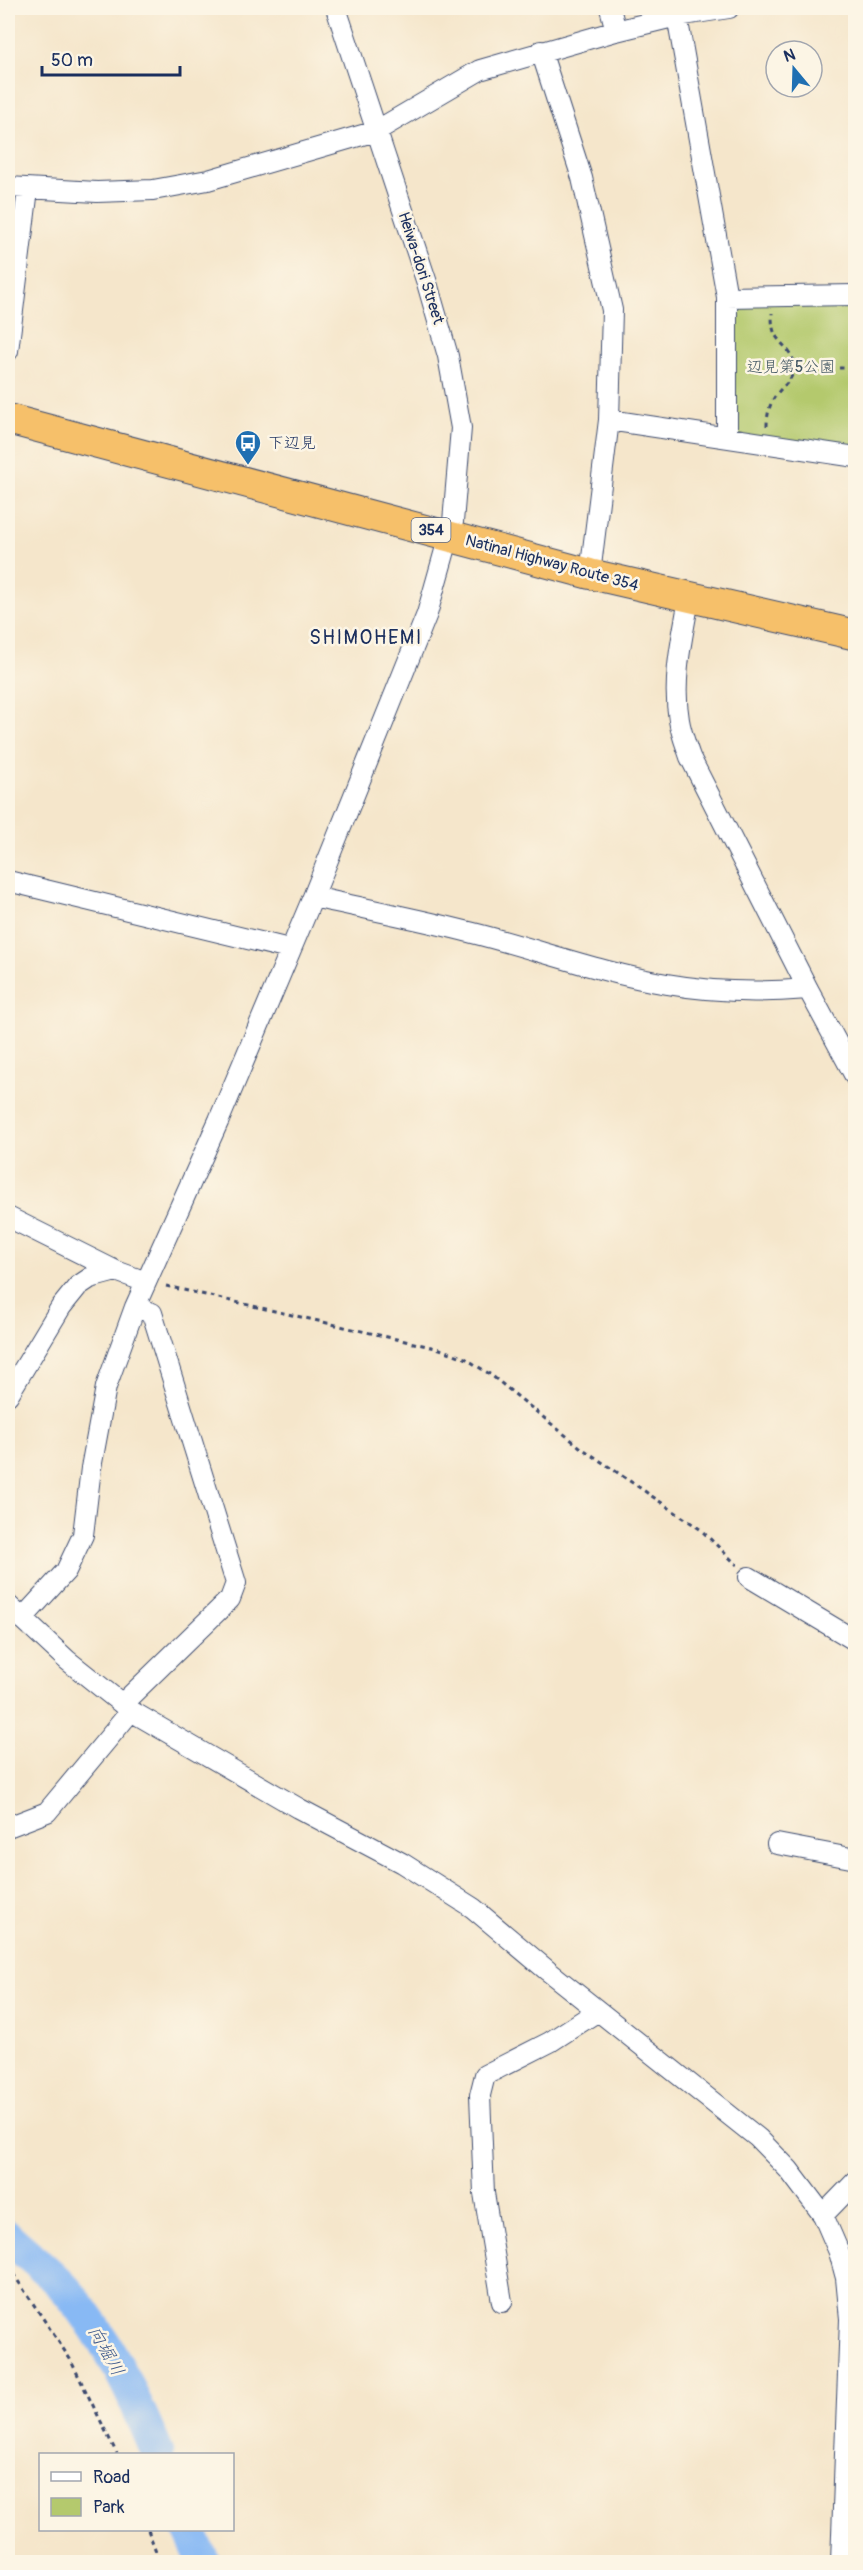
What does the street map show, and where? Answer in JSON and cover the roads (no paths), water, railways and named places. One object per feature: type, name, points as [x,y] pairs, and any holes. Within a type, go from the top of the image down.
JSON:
[{"type":"highway","name":"Natinal Highway Route 354","points":[[8,419],[590,574],[689,599],[855,635]]},
{"type":"street","name":"Heiwa-dori Street","points":[[22,1619],[66,1571],[83,1535],[91,1468],[106,1388],[135,1307],[219,1120],[289,949],[313,897],[426,614],[453,522],[461,428],[448,356],[427,283],[336,8]]},
{"type":"street","points":[[610,8],[616,31]]},
{"type":"street","points":[[8,187],[97,192],[153,190],[208,180],[376,131],[480,70],[616,31],[677,16],[729,8]]},
{"type":"street","points":[[677,16],[727,297],[727,437]]},
{"type":"street","points":[[540,51],[582,178],[612,310],[609,420],[590,574]]},
{"type":"street","points":[[8,351],[28,189]]},
{"type":"street","points":[[727,297],[855,295]]},
{"type":"street","points":[[609,420],[855,457]]},
{"type":"street","points":[[689,599],[678,664],[676,692],[679,721],[690,757],[855,1078]]},
{"type":"street","points":[[8,881],[289,949]]},
{"type":"street","points":[[313,897],[472,933],[612,972],[668,984],[734,990],[808,989]]},
{"type":"street","points":[[8,1217],[116,1271],[146,1282]]},
{"type":"street","points":[[8,1395],[61,1307],[78,1286],[90,1278],[116,1271]]},
{"type":"street","points":[[8,1827],[47,1812],[126,1708],[230,1599],[236,1583],[152,1312],[135,1307]]},
{"type":"street","points":[[748,1577],[855,1641]]},
{"type":"street","points":[[8,1605],[67,1660],[126,1708],[298,1808],[437,1884],[473,1908],[758,2138],[789,2170],[822,2215],[840,2252],[846,2278],[852,2348],[841,2562]]},
{"type":"street","points":[[777,1844],[855,1859]]},
{"type":"street","points":[[502,2302],[484,2193],[480,2095],[485,2075],[550,2042],[598,2011]]},
{"type":"street","points":[[822,2215],[855,2181]]},
{"type":"waterway","name":"向堀川","points":[[8,2237],[62,2285],[83,2311],[130,2390],[158,2453]]},
{"type":"waterway","name":"向堀川","points":[[189,2531],[204,2562]]},
{"type":"place","name":"下辺見","points":[[248,466]]},
{"type":"district","name":"SHIMOHEMI","points":[[366,637]]},
{"type":"park label","name":"辺見第5公園","points":[[791,367]]}]
